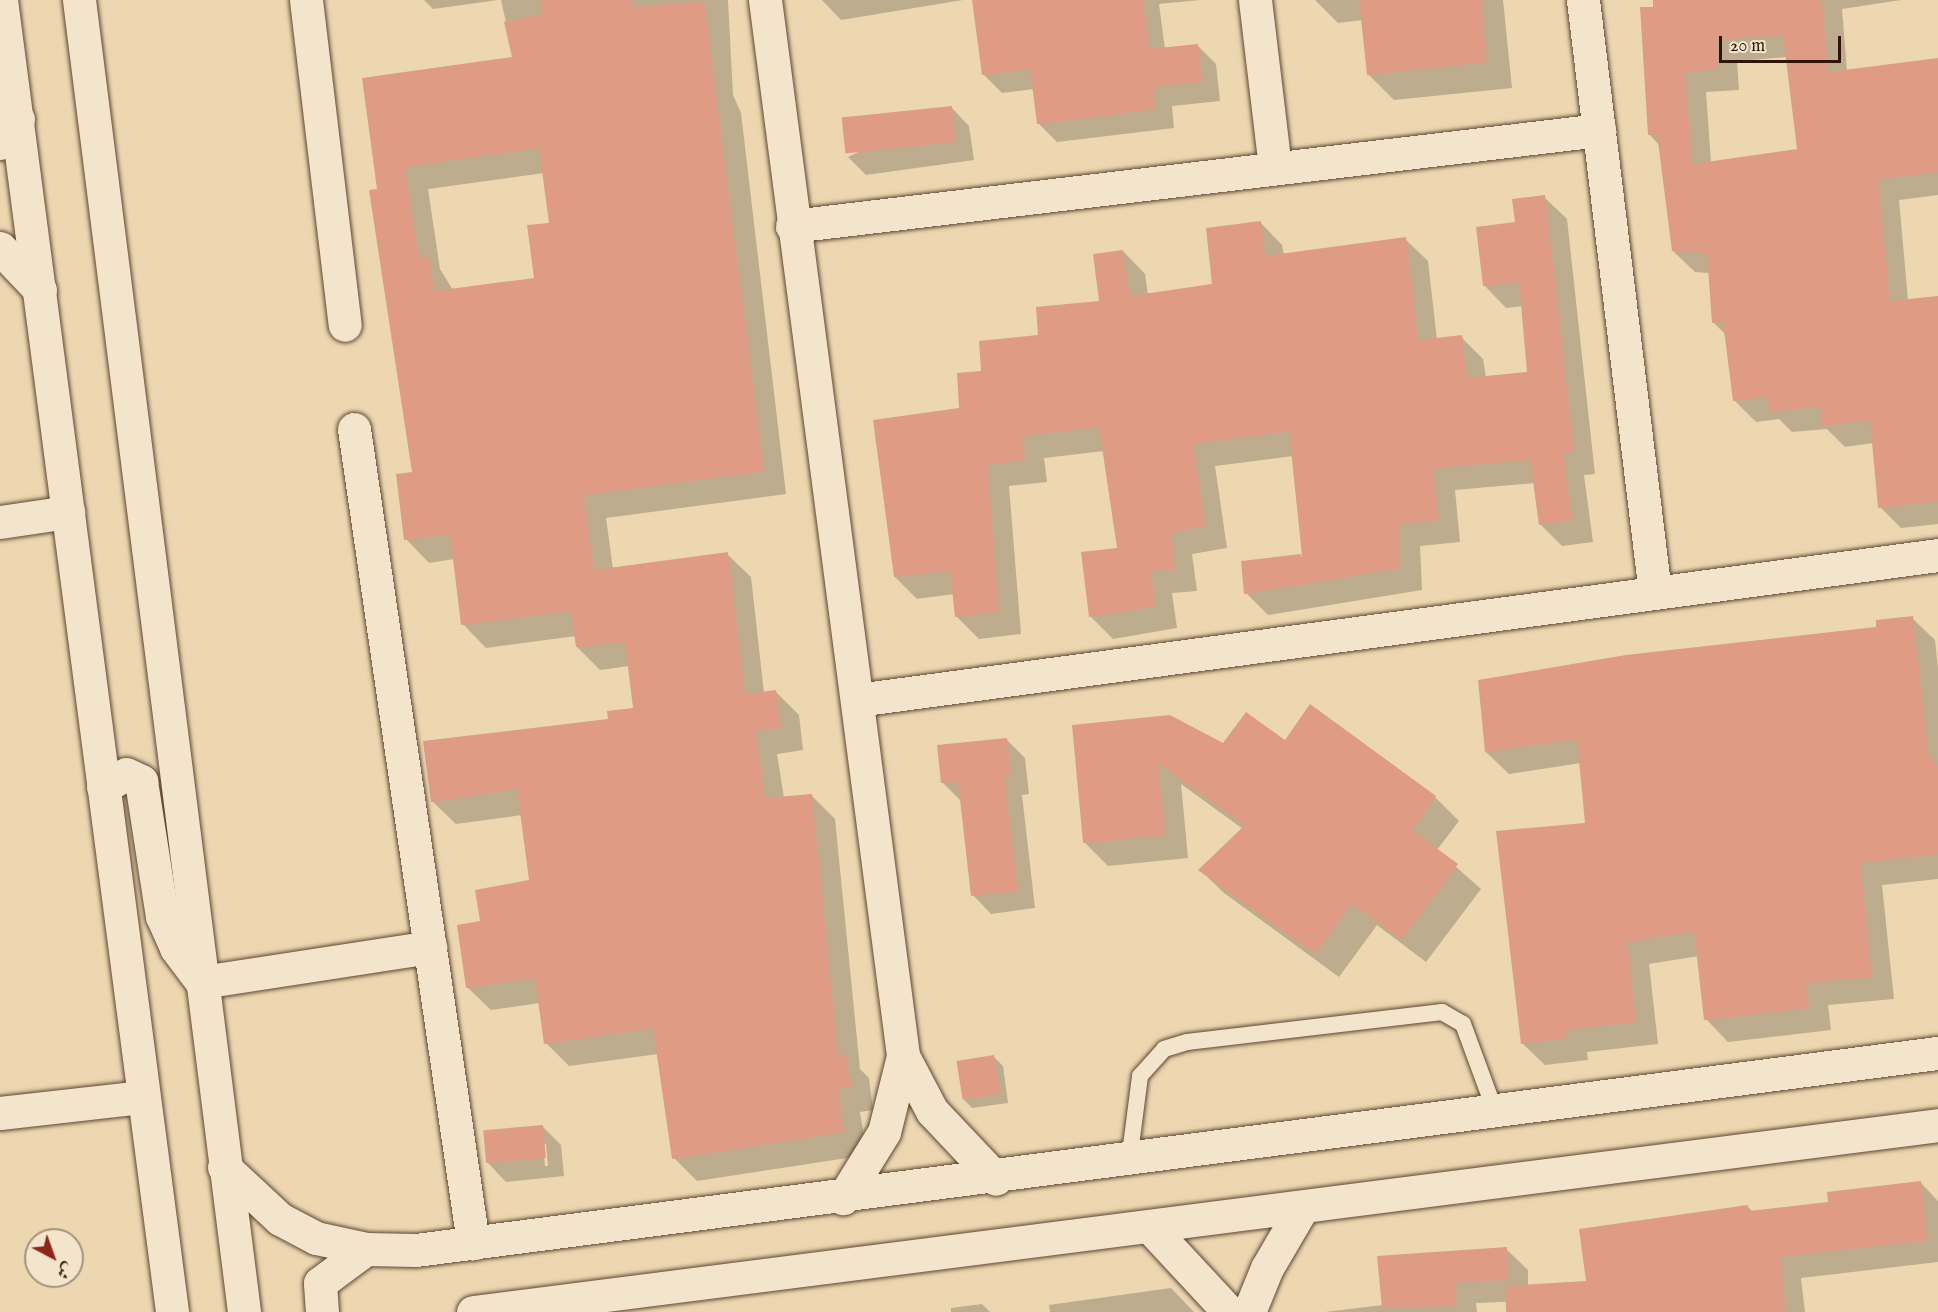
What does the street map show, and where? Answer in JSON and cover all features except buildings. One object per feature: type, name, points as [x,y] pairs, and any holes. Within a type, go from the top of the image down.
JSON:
[{"type":"street","points":[[2,0],[9,131],[40,290],[102,788],[172,1312]]},
{"type":"street","points":[[79,0],[244,1312]]},
{"type":"street","points":[[306,0],[345,325]]},
{"type":"street","points":[[765,0],[792,226],[903,1056],[884,1132],[843,1198]]},
{"type":"street","points":[[1255,0],[1275,168]]},
{"type":"street","points":[[1583,0],[1655,593]]},
{"type":"street","points":[[792,226],[1599,130]]},
{"type":"street","points":[[0,248],[40,290]]},
{"type":"street","points":[[354,429],[473,1243]]},
{"type":"street","points":[[0,522],[68,512]]},
{"type":"street","points":[[857,700],[1938,555]]},
{"type":"street","points":[[102,788],[126,774],[141,781],[162,916],[176,948],[202,982]]},
{"type":"street","points":[[202,982],[430,947]]},
{"type":"street","points":[[224,1167],[280,1219],[315,1238],[366,1249],[416,1250],[996,1179],[1938,1053]]},
{"type":"street","points":[[903,1056],[944,1128],[996,1179]]},
{"type":"street","points":[[0,1113],[143,1097]]},
{"type":"street","points":[[473,1312],[1302,1208],[1938,1125]]},
{"type":"street","points":[[1249,1312],[1267,1268],[1302,1208]]},
{"type":"street","points":[[1150,1227],[1229,1312]]},
{"type":"street","points":[[322,1312],[320,1283],[366,1249]]},
{"type":"lane","points":[[1129,1161],[1140,1076],[1164,1049],[1187,1042],[1442,1012],[1463,1023],[1495,1111]]}]
